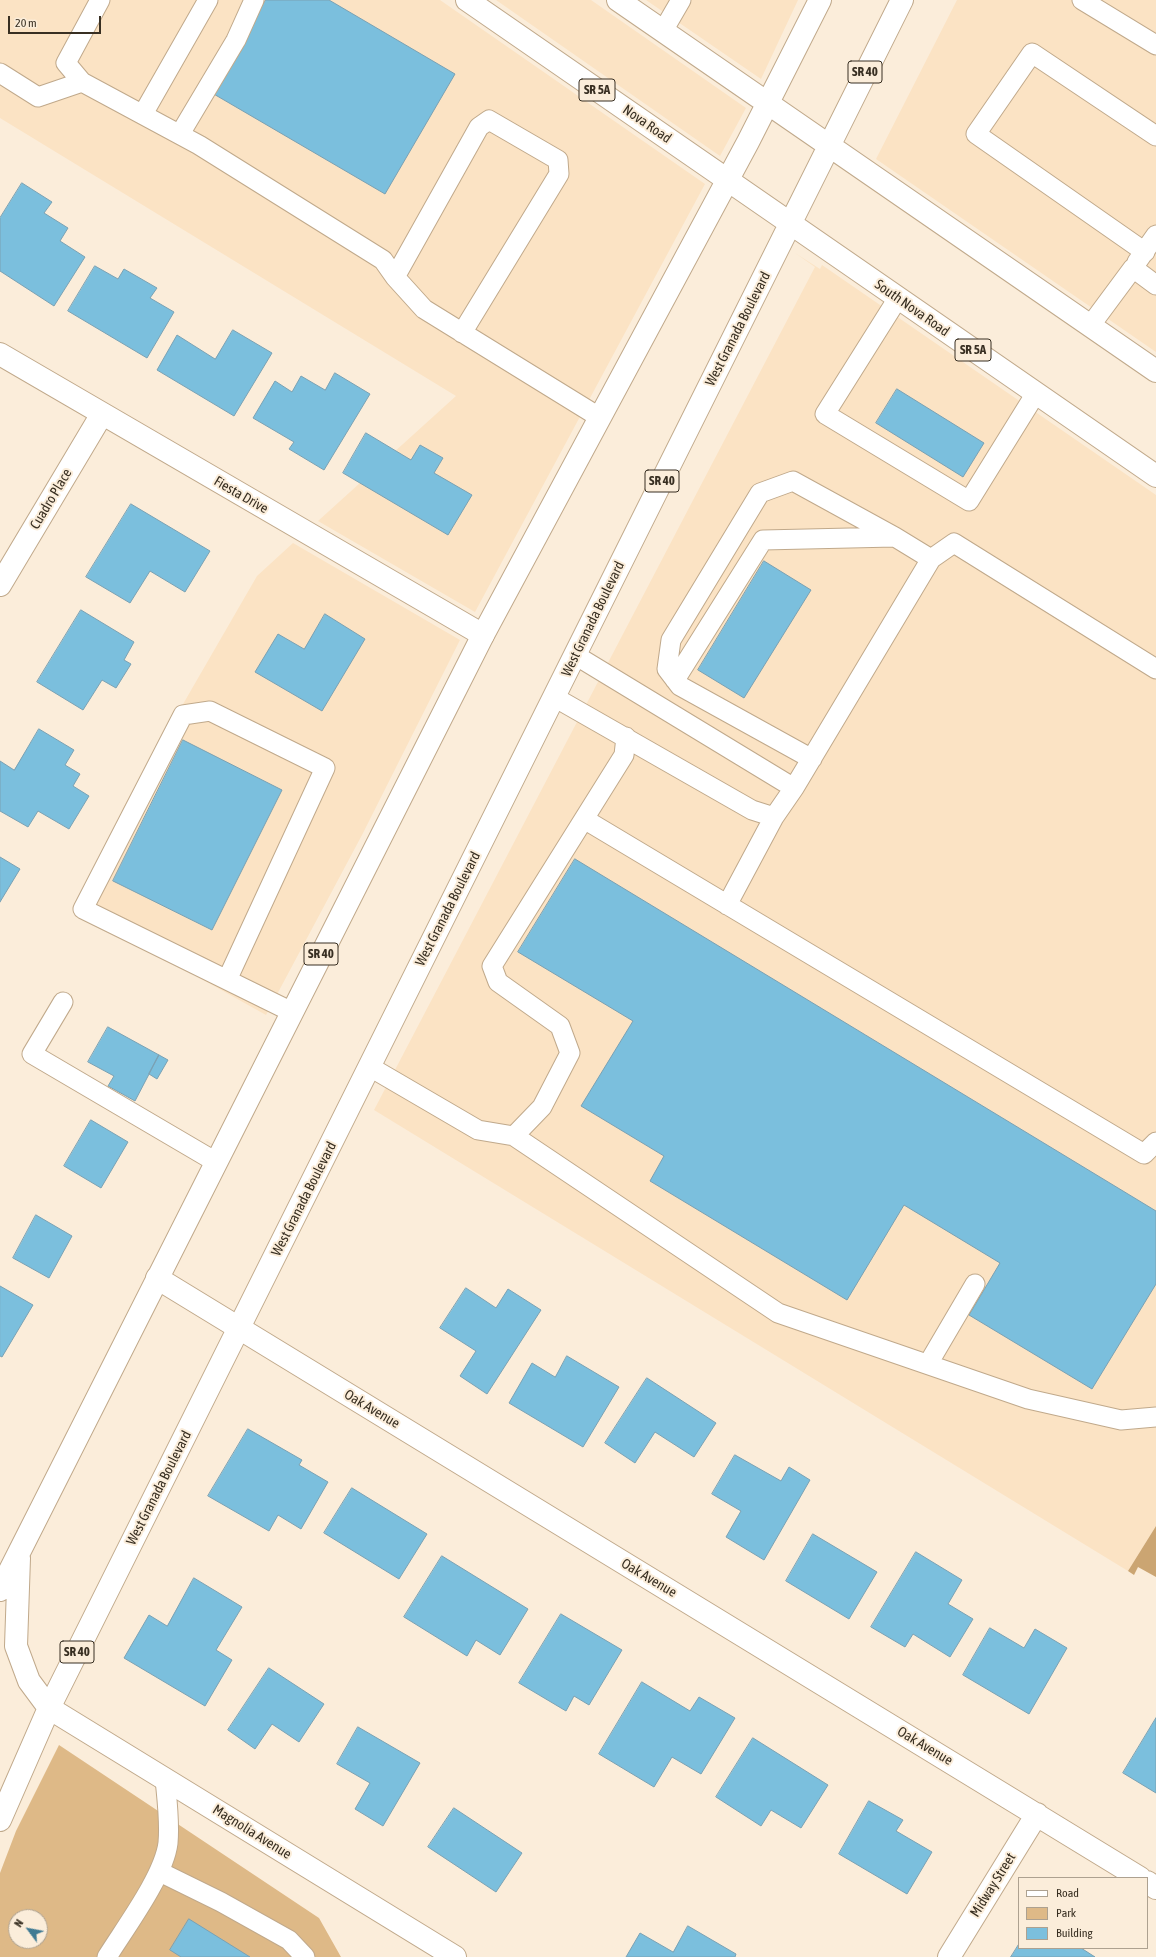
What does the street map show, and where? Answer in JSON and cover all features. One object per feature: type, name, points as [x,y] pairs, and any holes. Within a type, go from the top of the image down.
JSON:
[{"type":"main road","name":"Nova Road","points":[[467,0],[728,180]]},
{"type":"main road","points":[[618,0],[1156,372]]},
{"type":"main road","name":"SR 40","points":[[0,1590],[483,635],[599,417],[769,104],[820,0]]},
{"type":"main road","name":"West Granada Boulevard","points":[[0,1820],[49,1708],[902,0]]},
{"type":"main road","name":"South Nova Road","points":[[728,180],[1156,476]]},
{"type":"main road","name":"Fiesta Drive","points":[[0,354],[483,635]]},
{"type":"main road","name":"Cuadro Place","points":[[0,585],[102,414]]},
{"type":"main road","name":"Oak Avenue","points":[[157,1278],[1138,1877]]},
{"type":"main road","points":[[19,1551],[16,1646],[29,1681],[49,1708]]},
{"type":"main road","name":"Magnolia Avenue","points":[[49,1708],[455,1957]]},
{"type":"main road","name":"Midway Street","points":[[949,1957],[1037,1814]]},
{"type":"lane","points":[[100,0],[66,63],[82,82],[180,134],[257,179],[383,260],[424,309],[599,417]]},
{"type":"lane","points":[[143,114],[208,0]]},
{"type":"lane","points":[[180,134],[236,40],[254,0]]},
{"type":"lane","points":[[663,31],[681,0]]},
{"type":"lane","points":[[1082,0],[1156,45]]},
{"type":"lane","points":[[1145,252],[976,134],[1032,53],[1156,136]]},
{"type":"lane","points":[[0,74],[38,97],[82,82]]},
{"type":"lane","points":[[395,276],[479,127],[489,120],[558,160],[559,174],[462,333]]},
{"type":"lane","points":[[1090,326],[1156,235]]},
{"type":"lane","points":[[1133,268],[1156,285]]},
{"type":"lane","points":[[898,298],[825,414],[969,502],[1036,393]]},
{"type":"lane","points":[[812,759],[680,686],[667,669],[671,640],[760,493],[793,481],[895,537],[931,559]]},
{"type":"lane","points":[[675,680],[764,540],[895,537]]},
{"type":"lane","points":[[727,904],[774,817],[812,759],[931,559],[954,543],[1156,669]]},
{"type":"lane","points":[[575,655],[794,788]]},
{"type":"lane","points":[[554,697],[752,810],[774,817]]},
{"type":"lane","points":[[227,980],[325,768],[210,711],[183,715],[83,909],[227,980],[292,1012]]},
{"type":"lane","points":[[514,1136],[542,1107],[570,1053],[560,1026],[498,982],[492,966],[624,755],[626,737]]},
{"type":"lane","points":[[584,819],[1144,1154],[1156,1142]]},
{"type":"lane","points":[[63,1002],[32,1054],[216,1162]]},
{"type":"lane","points":[[370,1067],[478,1130],[514,1136],[778,1313],[1028,1399],[1121,1420],[1156,1417]]},
{"type":"lane","points":[[928,1364],[975,1284]]},
{"type":"lane","points":[[107,1957],[160,1872],[168,1844],[168,1810],[165,1778]]},
{"type":"lane","points":[[160,1872],[221,1902],[289,1940],[305,1957]]},
{"type":"shaded area","points":[[0,0],[440,0],[705,184],[475,612],[318,521],[456,396],[0,118]]},
{"type":"shaded area","points":[[496,0],[591,0],[746,108],[720,156]]},
{"type":"shaded area","points":[[646,0],[798,0],[761,79]]},
{"type":"shaded area","points":[[957,0],[1156,0],[1156,352],[876,159]]},
{"type":"shaded area","points":[[795,253],[820,269],[822,265],[1156,495],[1156,1526],[1128,1571],[374,1110],[815,267]]},
{"type":"shaded area","points":[[293,543],[460,640],[362,835],[266,1015],[80,911],[123,808],[257,576]]},
{"type":"shaded area","points":[[1156,1526],[1156,1577],[1138,1567],[1134,1575],[1128,1571]]},
{"type":"green space","points":[[59,1745],[319,1918],[341,1957],[0,1957],[0,1873],[16,1831]]},
{"type":"building","points":[[266,0],[329,0],[455,74],[385,194],[212,93]]},
{"type":"building","points":[[22,183],[52,202],[44,213],[68,228],[60,241],[85,257],[54,306],[0,271],[0,218]]},
{"type":"building","points":[[95,266],[118,279],[124,269],[157,288],[150,298],[174,312],[147,358],[68,311]]},
{"type":"building","points":[[233,330],[272,353],[234,416],[157,370],[177,335],[215,359]]},
{"type":"building","points":[[335,373],[370,394],[324,470],[289,449],[294,442],[253,418],[275,381],[292,392],[301,376],[325,390]]},
{"type":"building","points":[[897,389],[984,443],[963,477],[876,423]]},
{"type":"building","points":[[366,433],[411,460],[420,445],[443,458],[434,473],[472,495],[448,535],[343,473]]},
{"type":"building","points":[[131,504],[210,551],[185,592],[150,571],[130,603],[86,577]]},
{"type":"building","points":[[764,561],[811,590],[744,698],[698,670]]},
{"type":"building","points":[[81,610],[134,642],[124,660],[131,664],[116,688],[102,680],[83,710],[37,682]]},
{"type":"building","points":[[325,614],[365,639],[322,711],[255,672],[278,634],[304,649]]},
{"type":"building","points":[[39,729],[74,750],[65,765],[80,774],[73,786],[89,796],[69,829],[38,811],[28,827],[0,811],[0,761],[14,770]]},
{"type":"building","points":[[183,740],[282,790],[212,930],[113,881]]},
{"type":"building","points":[[0,857],[20,869],[0,902]]},
{"type":"building","points":[[575,859],[1156,1211],[1156,1284],[1092,1389],[969,1315],[1000,1263],[904,1205],[847,1300],[650,1181],[664,1156],[581,1106],[633,1021],[518,952]]},
{"type":"building","points":[[108,1027],[159,1055],[135,1101],[108,1086],[114,1076],[88,1062]]},
{"type":"building","points":[[159,1055],[168,1060],[157,1079],[149,1074]]},
{"type":"building","points":[[91,1120],[128,1142],[101,1188],[64,1166]]},
{"type":"building","points":[[36,1215],[72,1236],[49,1278],[13,1258]]},
{"type":"building","points":[[0,1286],[33,1305],[2,1357],[0,1356]]},
{"type":"building","points":[[466,1288],[496,1308],[508,1289],[541,1310],[487,1394],[460,1376],[476,1351],[440,1328]]},
{"type":"building","points":[[567,1356],[619,1387],[583,1447],[509,1403],[532,1363],[555,1377]]},
{"type":"building","points":[[647,1378],[716,1423],[694,1457],[655,1432],[635,1463],[605,1443]]},
{"type":"building","points":[[248,1429],[302,1460],[299,1465],[328,1482],[301,1529],[278,1515],[269,1531],[208,1496]]},
{"type":"building","points":[[735,1455],[781,1481],[789,1467],[810,1480],[764,1560],[726,1537],[741,1511],[712,1494]]},
{"type":"building","points":[[352,1488],[427,1534],[399,1579],[324,1533]]},
{"type":"building","points":[[813,1534],[877,1572],[849,1619],[786,1581]]},
{"type":"building","points":[[916,1552],[962,1580],[948,1604],[973,1619],[950,1657],[913,1634],[905,1647],[871,1627]]},
{"type":"building","points":[[442,1556],[528,1609],[500,1655],[476,1640],[467,1656],[404,1617]]},
{"type":"building","points":[[194,1578],[242,1607],[216,1650],[232,1660],[205,1706],[124,1658],[149,1615],[167,1626]]},
{"type":"building","points":[[561,1614],[622,1650],[589,1705],[574,1696],[566,1711],[519,1683]]},
{"type":"building","points":[[990,1628],[1024,1648],[1035,1629],[1067,1648],[1029,1714],[963,1675]]},
{"type":"building","points":[[269,1668],[324,1704],[299,1742],[272,1724],[255,1749],[228,1730]]},
{"type":"building","points":[[642,1682],[690,1711],[699,1697],[735,1718],[701,1774],[672,1757],[654,1787],[599,1754]]},
{"type":"building","points":[[1156,1718],[1156,1793],[1123,1773]]},
{"type":"building","points":[[358,1727],[420,1763],[383,1826],[355,1809],[370,1783],[337,1764]]},
{"type":"building","points":[[753,1738],[828,1785],[801,1828],[771,1810],[761,1826],[716,1797]]},
{"type":"building","points":[[869,1801],[903,1820],[896,1831],[932,1852],[907,1894],[839,1854]]},
{"type":"building","points":[[454,1808],[522,1853],[496,1892],[428,1847]]},
{"type":"building","points":[[189,1919],[250,1957],[181,1957],[170,1950]]},
{"type":"building","points":[[688,1926],[736,1954],[735,1957],[626,1957],[640,1933],[673,1952]]},
{"type":"building","points":[[1018,1946],[1018,1949],[1083,1949],[1095,1957],[1011,1957]]}]
